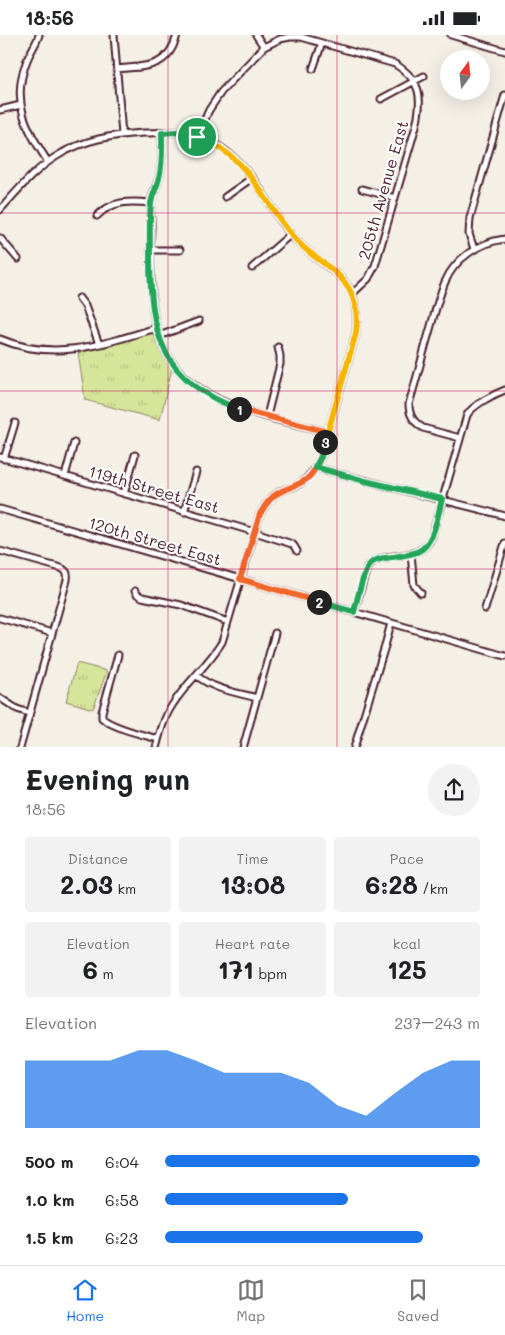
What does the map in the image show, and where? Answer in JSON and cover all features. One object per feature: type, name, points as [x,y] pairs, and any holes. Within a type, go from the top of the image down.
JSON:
[{"type":"street","points":[[39,35],[24,69],[21,84],[21,105],[27,128],[48,162]]},
{"type":"street","points":[[114,35],[122,135]]},
{"type":"street","points":[[116,69],[145,66],[160,62],[171,52],[177,35]]},
{"type":"street","points":[[256,35],[264,47]]},
{"type":"street","points":[[451,35],[505,51]]},
{"type":"street","points":[[197,137],[212,104],[221,92],[264,47],[276,40],[301,37],[394,64],[408,73],[414,82]]},
{"type":"street","points":[[313,69],[322,43]]},
{"type":"street","points":[[382,99],[424,76]]},
{"type":"street","name":"205th Avenue East","points":[[352,294],[368,279],[375,266],[395,198],[416,126],[420,102],[414,82]]},
{"type":"street","points":[[474,249],[469,234],[470,218],[505,95]]},
{"type":"street","points":[[0,111],[21,105]]},
{"type":"street","points":[[0,211],[33,173],[77,145],[122,135],[175,132],[197,137],[226,151],[239,162],[291,234],[307,251],[341,277],[352,294],[356,309],[356,333],[321,457],[308,477],[301,483],[275,495],[260,514],[222,642],[170,709],[156,747]]},
{"type":"street","points":[[162,133],[161,169],[151,203],[150,250],[152,299],[156,328],[165,350],[173,364],[184,376],[197,387],[222,402],[240,409],[328,432]]},
{"type":"street","points":[[225,197],[252,178]]},
{"type":"street","points":[[362,189],[395,198]]},
{"type":"street","points":[[97,216],[106,208],[116,204],[132,202],[151,203]]},
{"type":"street","points":[[252,268],[291,234]]},
{"type":"street","points":[[0,238],[18,259]]},
{"type":"street","points":[[460,438],[423,428],[415,423],[410,415],[409,404],[445,282],[454,267],[474,249],[491,241],[505,239]]},
{"type":"street","points":[[150,250],[180,250]]},
{"type":"street","points":[[80,298],[85,306],[99,344]]},
{"type":"street","points":[[159,336],[199,321]]},
{"type":"street","points":[[0,339],[22,346],[48,350],[72,349],[99,344],[156,328]]},
{"type":"street","points":[[267,416],[280,364],[278,347]]},
{"type":"street","points":[[354,612],[361,586],[370,565],[374,561],[421,551],[428,543],[432,536],[467,415],[472,408],[504,390]]},
{"type":"street","points":[[2,458],[15,423]]},
{"type":"street","points":[[65,476],[74,443]]},
{"type":"street","points":[[124,494],[135,455]]},
{"type":"street","name":"119th Street East","points":[[2,458],[255,532],[292,544],[297,551]]},
{"type":"street","points":[[315,467],[505,516]]},
{"type":"street","points":[[184,512],[196,472]]},
{"type":"street","name":"120th Street East","points":[[0,509],[505,656]]},
{"type":"street","points":[[485,609],[505,543]]},
{"type":"street","points":[[0,551],[61,568],[67,572],[67,580],[20,747]]},
{"type":"street","points":[[411,554],[414,585],[421,593]]},
{"type":"street","points":[[135,591],[142,597],[181,605],[228,622]]},
{"type":"street","points":[[0,618],[52,633]]},
{"type":"street","points":[[354,747],[391,623]]},
{"type":"street","points":[[244,747],[276,633]]},
{"type":"street","points":[[118,655],[102,712],[103,719],[115,725],[158,739]]},
{"type":"street","points":[[197,675],[216,688],[257,698]]},
{"type":"street","points":[[0,698],[17,709],[29,713]]},
{"type":"green space","points":[[148,333],[153,334],[172,368],[160,420],[85,400],[78,352],[108,346]]},
{"type":"green space","points":[[77,663],[107,671],[93,709],[66,701]]},
{"type":"route","points":[[197,137],[175,132],[162,133],[160,177],[151,203],[150,269],[154,318],[161,343],[178,370],[197,387],[222,402],[240,409],[328,432],[321,457],[319,461],[315,467],[312,473],[296,486],[275,495],[260,514],[240,579],[354,612],[367,568],[374,561],[380,559],[421,551],[432,536],[442,499],[315,467],[321,457],[356,333],[356,309],[352,294],[341,277],[307,251],[291,234],[239,162],[226,151],[197,137]]}]
